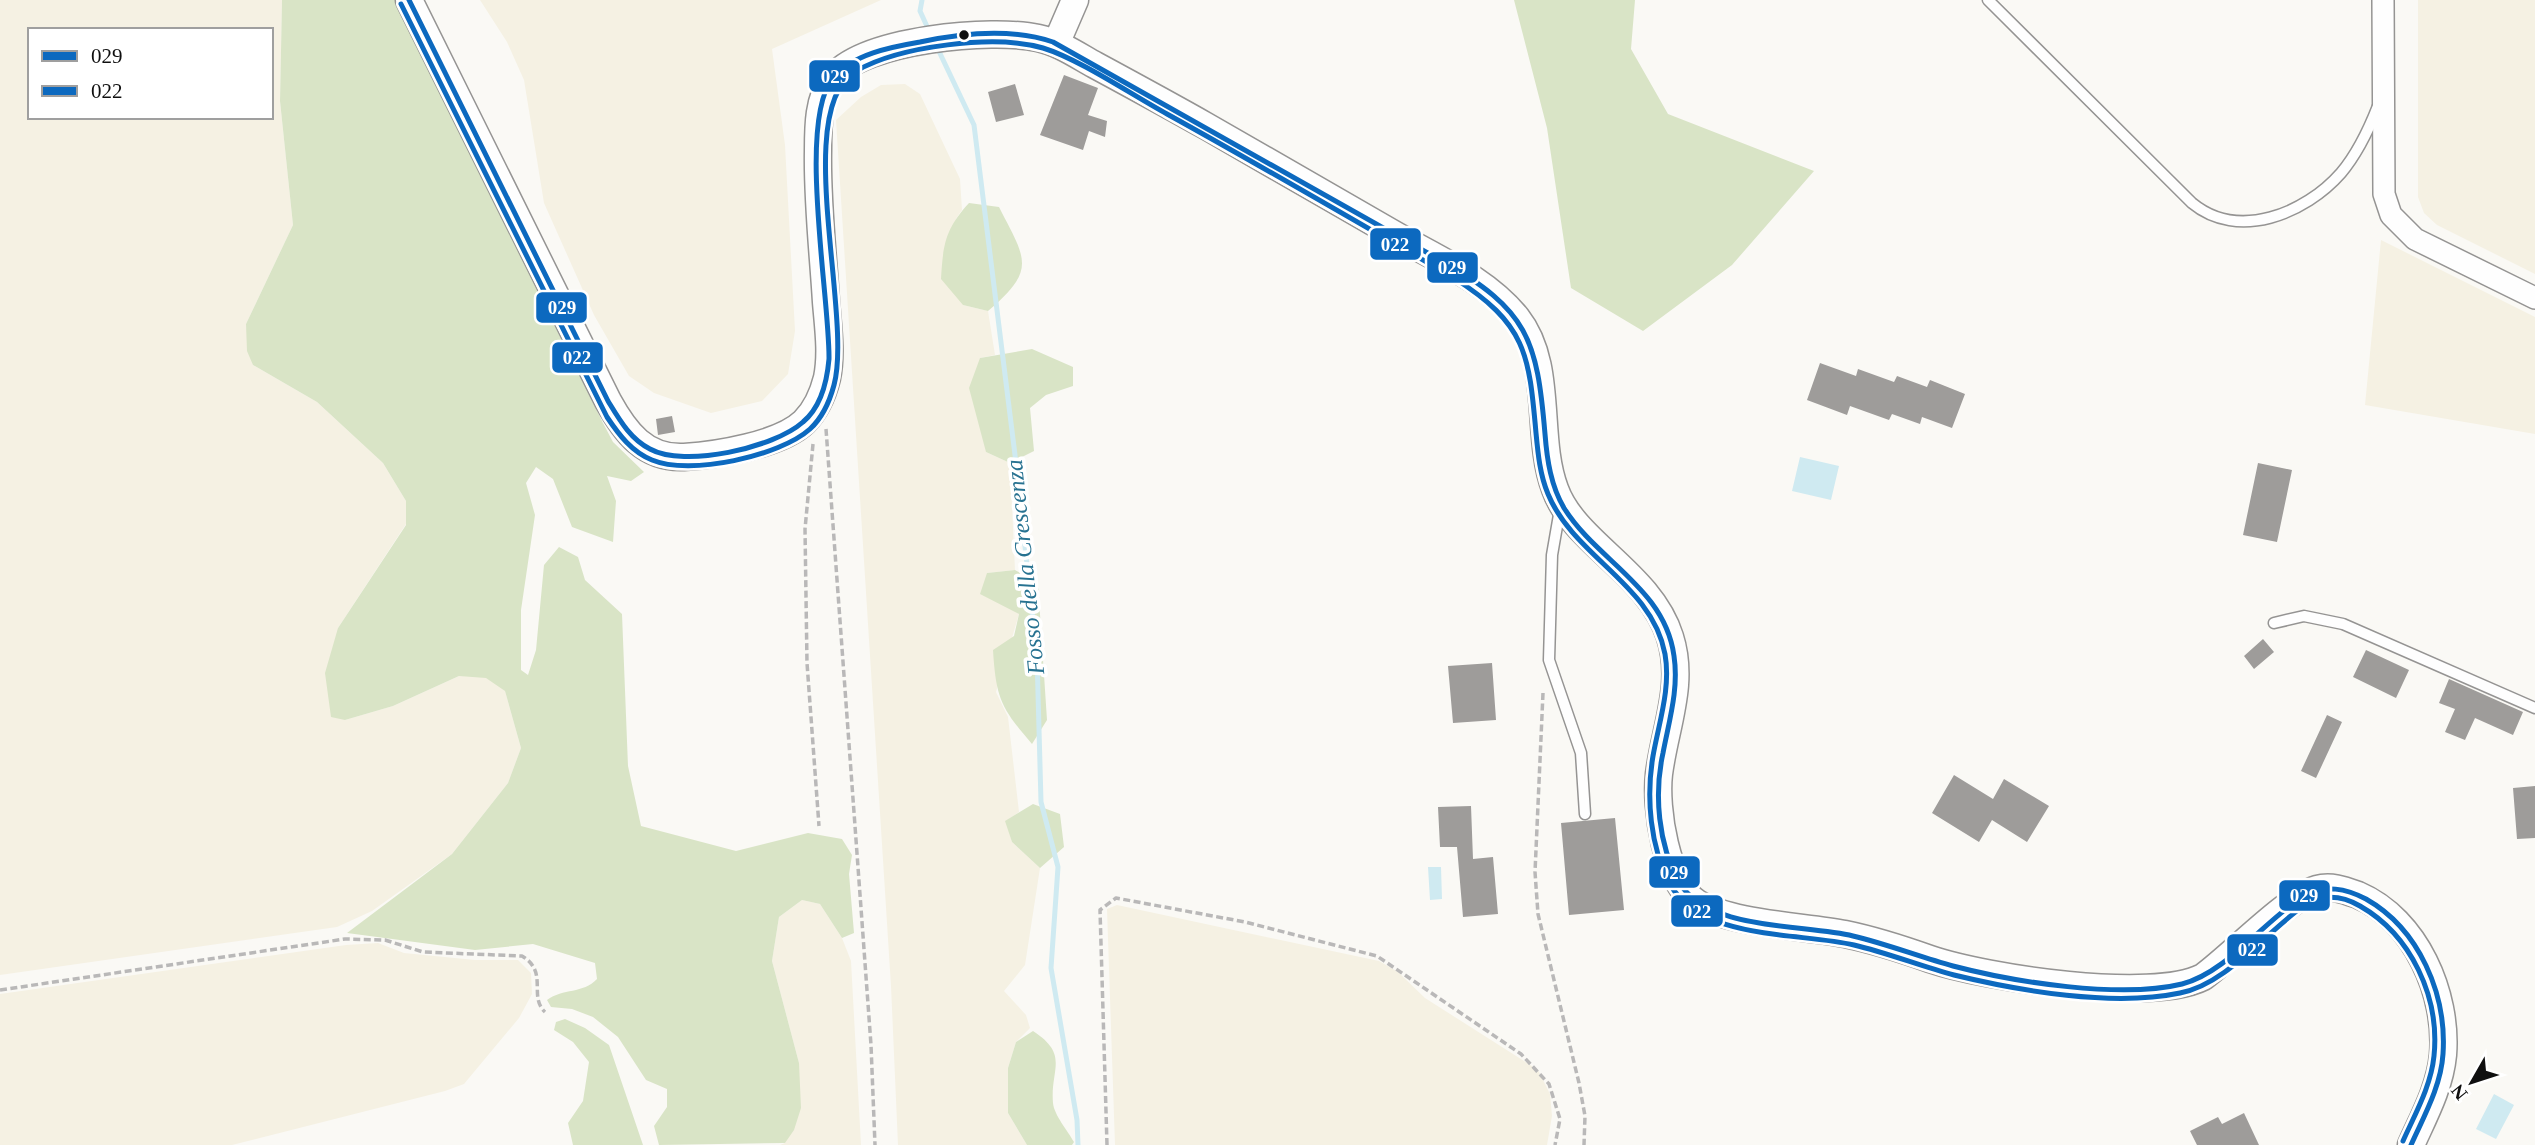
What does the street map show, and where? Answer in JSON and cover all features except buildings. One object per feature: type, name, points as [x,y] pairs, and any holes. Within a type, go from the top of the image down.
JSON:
[{"type":"street","points":[[409,0],[569,327],[620,422],[634,440],[657,453],[688,457],[766,442],[803,424],[820,400],[830,353],[817,174],[822,103],[832,79],[846,66],[867,53],[907,43],[1030,36],[1056,44],[1475,281],[1516,317],[1531,343],[1551,477],[1561,503],[1644,590],[1669,632],[1676,658],[1676,691],[1660,769],[1660,806],[1676,877],[1696,902],[1759,921],[1889,944],[1949,966],[1988,975],[2036,983],[2156,988],[2184,985],[2203,977],[2304,895],[2327,887],[2345,890],[2374,904],[2400,925],[2425,965],[2436,996],[2442,1056],[2435,1088],[2411,1145]]},
{"type":"street","points":[[1056,44],[1075,0]]},
{"type":"street","points":[[2383,0],[2384,194],[2391,215],[2415,239],[2535,298]]},
{"type":"lane","points":[[1988,0],[2192,203],[2222,220],[2262,220],[2295,206],[2325,188],[2343,170],[2373,119],[2384,83]]},
{"type":"lane","points":[[1561,503],[1552,555],[1549,660],[1581,753],[1585,814]]},
{"type":"lane","points":[[2274,623],[2304,616],[2343,624],[2535,708]]},
{"type":"path","points":[[820,400],[829,446],[876,1145]]},
{"type":"path","points":[[803,424],[814,447],[806,529],[807,649],[819,826]]},
{"type":"path","points":[[1549,660],[1542,700],[1535,872],[1538,914],[1579,1083],[1585,1115],[1584,1145]]},
{"type":"path","points":[[1107,1145],[1100,910],[1116,898],[1245,922],[1377,956],[1521,1055],[1549,1084],[1560,1119],[1555,1145]]},
{"type":"path","points":[[0,990],[345,939],[384,940],[423,952],[522,956],[529,960],[538,974],[538,1000],[545,1012]]},
{"type":"shaded area","points":[[0,0],[282,0],[280,101],[293,225],[246,324],[253,365],[317,402],[383,463],[406,501],[406,524],[338,628],[345,720],[393,706],[459,676],[485,672],[505,691],[521,748],[508,783],[452,854],[372,911],[337,927],[0,975]]},
{"type":"shaded area","points":[[480,0],[881,0],[772,49],[785,145],[795,331],[788,374],[762,401],[711,413],[654,393],[629,376],[594,315],[544,203],[524,80],[507,42]]},
{"type":"shaded area","points":[[2418,0],[2535,0],[2535,274],[2437,225],[2424,213],[2418,197]]},
{"type":"shaded area","points":[[905,84],[920,94],[960,179],[962,210],[956,219],[963,305],[988,311],[995,355],[980,358],[986,452],[1010,463],[1015,570],[987,573],[1002,603],[1019,614],[996,692],[1008,717],[1019,812],[1006,821],[1012,842],[1040,868],[1025,965],[1004,991],[1026,1015],[1030,1028],[1016,1042],[1008,1068],[1008,1113],[1027,1145],[898,1145],[891,986],[836,120],[861,97],[881,85]]},
{"type":"shaded area","points":[[2381,240],[2535,317],[2535,434],[2365,405]]},
{"type":"shaded area","points":[[802,900],[820,904],[842,938],[851,961],[861,1145],[780,1145],[785,1143],[799,1063],[772,961],[779,917]]},
{"type":"shaded area","points":[[1117,905],[1379,961],[1398,972],[1425,998],[1538,1070],[1550,1094],[1552,1116],[1547,1145],[1115,1145],[1107,909]]},
{"type":"shaded area","points":[[378,943],[404,953],[475,960],[518,960],[531,973],[532,994],[519,1018],[464,1084],[232,1145],[0,1145],[0,994],[346,945]]},
{"type":"green space","points":[[282,0],[395,0],[613,442],[644,472],[631,481],[607,476],[616,501],[613,542],[572,527],[553,479],[536,467],[526,483],[535,515],[521,610],[521,670],[528,675],[536,650],[544,565],[559,547],[578,557],[585,580],[622,614],[628,766],[641,826],[736,851],[808,833],[842,839],[852,855],[849,874],[854,933],[842,938],[820,904],[802,900],[779,917],[772,961],[799,1063],[801,1108],[794,1130],[785,1143],[659,1145],[654,1126],[667,1107],[667,1089],[646,1080],[618,1037],[593,1017],[572,1009],[551,1007],[547,1000],[591,984],[597,979],[595,963],[533,944],[475,950],[347,933],[452,854],[508,783],[521,748],[505,691],[486,678],[459,676],[393,706],[345,720],[331,717],[325,673],[338,628],[406,525],[406,501],[383,463],[317,402],[253,365],[247,351],[246,324],[293,225],[280,101]]},
{"type":"green space","points":[[1514,0],[1635,0],[1631,49],[1668,114],[1814,171],[1732,265],[1643,331],[1571,288],[1547,128]]},
{"type":"green space","points":[[969,203],[999,207],[1016,240],[1022,263],[1014,284],[988,311],[963,305],[941,279],[947,238],[955,221]]},
{"type":"green space","points":[[1032,349],[1073,367],[1073,386],[1046,395],[1030,408],[1034,451],[1010,463],[986,452],[969,388],[980,358]]},
{"type":"green space","points":[[1015,570],[1038,584],[1047,720],[1032,744],[1002,702],[994,666],[993,650],[1014,636],[1019,614],[980,594],[987,573]]},
{"type":"green space","points":[[1033,804],[1060,814],[1064,847],[1040,868],[1012,842],[1005,821]]},
{"type":"green space","points":[[565,1019],[585,1028],[609,1045],[643,1145],[573,1145],[568,1123],[583,1101],[589,1062],[573,1042],[554,1030],[556,1022]]},
{"type":"green space","points":[[1033,1031],[1055,1055],[1053,1103],[1074,1142],[1072,1145],[1027,1145],[1008,1113],[1008,1068],[1016,1042]]},
{"type":"water","points":[[1800,457],[1839,466],[1831,500],[1792,491]]},
{"type":"water","points":[[1428,867],[1441,867],[1442,899],[1430,900]]},
{"type":"water","points":[[2494,1094],[2514,1105],[2496,1139],[2476,1129]]},
{"type":"waterway","name":"Fosso della Crescenza","points":[[922,0],[920,11],[930,33]]},
{"type":"waterway","name":"Fosso della Crescenza","points":[[936,45],[974,125],[1037,656],[1041,802],[1058,867],[1051,968],[1077,1120],[1078,1145]]},
{"type":"transit line","name":"029","points":[[409,0],[608,401],[637,440],[650,449],[665,454],[706,456],[772,440],[803,422],[819,402],[829,359],[818,212],[817,132],[823,100],[833,78],[851,63],[885,49],[953,36],[987,33],[1021,35],[1053,42],[1442,261],[1493,295],[1523,330],[1538,374],[1548,463],[1560,500],[1578,527],[1644,593],[1668,632],[1674,656],[1675,681],[1660,769],[1660,819],[1666,852],[1672,867],[1679,882],[1692,898],[1733,917],[1853,936],[2006,978],[2068,987],[2129,990],[2182,984],[2198,978],[2230,958],[2305,895],[2328,889],[2351,892],[2385,912],[2415,945],[2426,965],[2440,1009],[2443,1031],[2442,1066],[2431,1101],[2411,1145]]},
{"type":"transit line","name":"022","points":[[401,4],[607,417],[632,448],[652,460],[668,464],[688,466],[734,461],[778,447],[810,429],[828,403],[834,385],[838,353],[825,168],[828,126],[837,92],[856,71],[875,62],[922,49],[999,42],[1043,48],[1073,60],[1105,78],[1454,278],[1496,310],[1510,326],[1526,361],[1540,464],[1548,494],[1575,536],[1645,608],[1657,630],[1665,654],[1664,705],[1651,772],[1651,822],[1663,870],[1670,884],[1685,902],[1704,916],[1727,925],[1854,945],[1980,981],[2067,995],[2126,998],[2154,997],[2198,988],[2231,967],[2309,902],[2329,897],[2347,900],[2378,918],[2394,933],[2407,951],[2427,990],[2435,1034],[2434,1056],[2422,1100],[2403,1141]]}]
